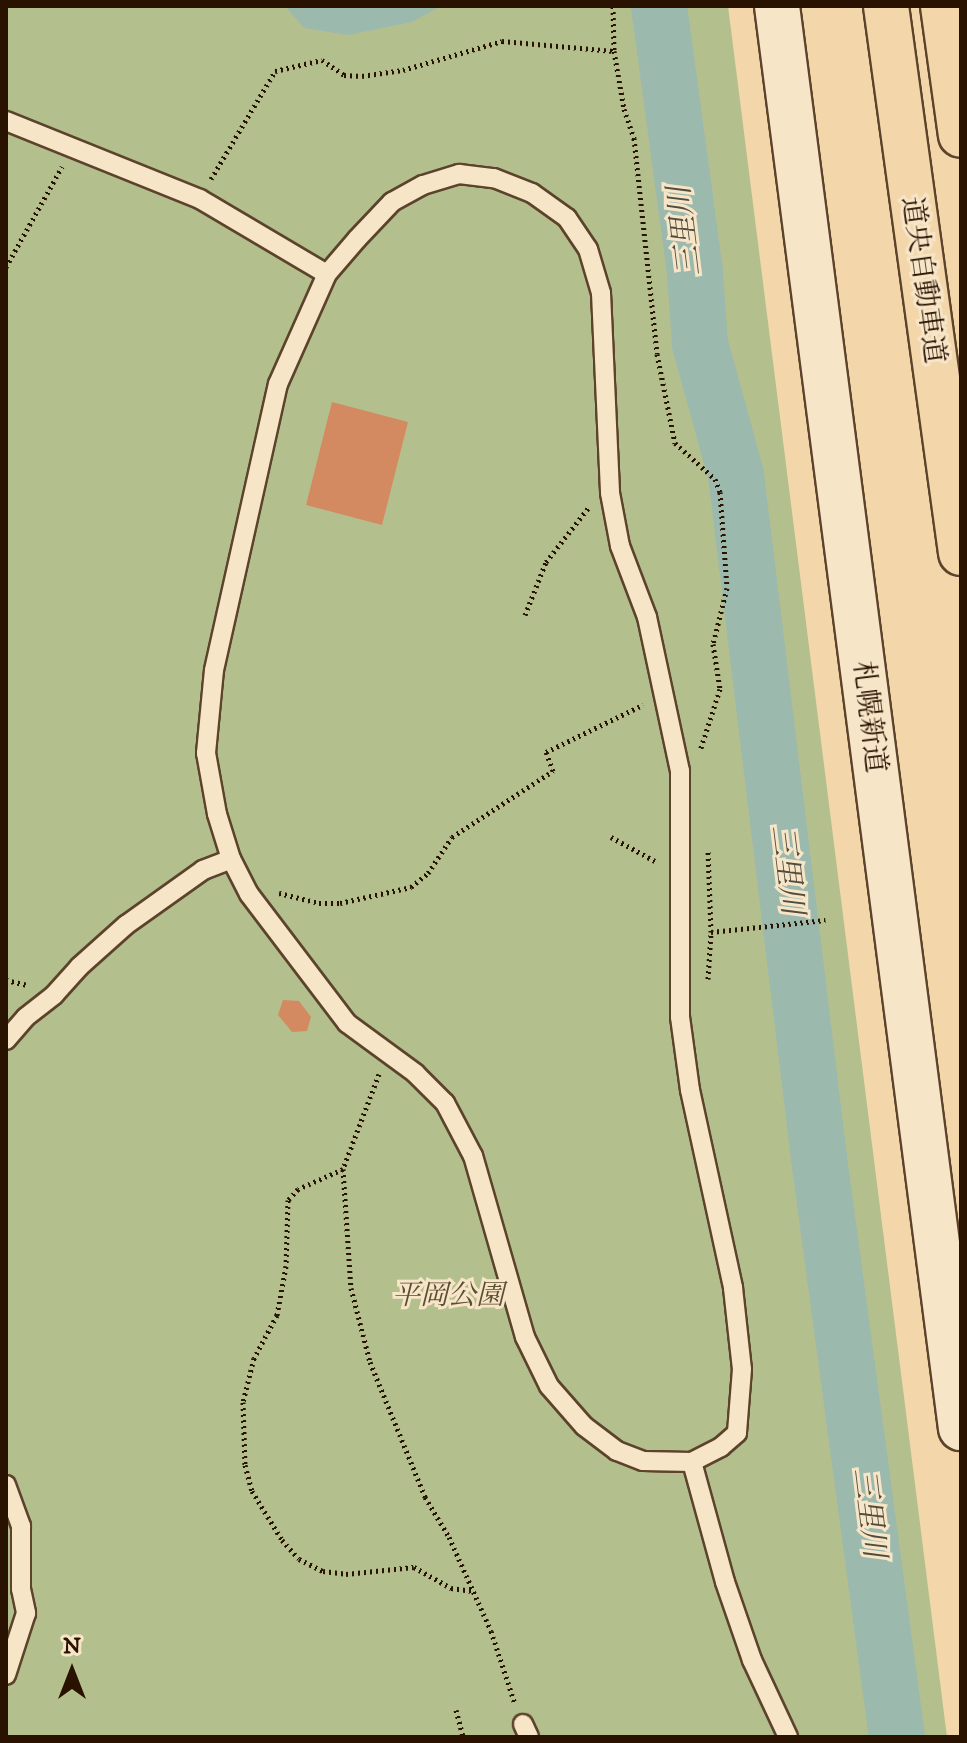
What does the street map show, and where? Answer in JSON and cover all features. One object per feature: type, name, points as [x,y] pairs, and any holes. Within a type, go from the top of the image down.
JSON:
[{"type":"highway","name":"道央自動車道","points":[[886,6],[961,553]]},
{"type":"highway","points":[[943,6],[961,135]]},
{"type":"street","name":"札幌新道","points":[[777,6],[961,1428]]},
{"type":"lane","points":[[6,121],[200,199],[327,274]]},
{"type":"lane","points":[[459,174],[494,178],[532,193],[567,218],[588,249],[601,293],[610,493],[620,546],[647,617],[666,697],[680,771],[678,870],[683,1052],[725,1244],[742,1369],[737,1433],[721,1447],[692,1462],[643,1461],[617,1451],[584,1426],[549,1386],[525,1337],[473,1156],[445,1103],[388,1050],[347,1023],[240,879],[217,814],[206,753],[214,670],[278,384],[327,274],[392,202],[423,185],[459,174]]},
{"type":"lane","points":[[6,1040],[26,1017],[54,995],[79,967],[126,925],[203,870],[231,859]]},
{"type":"lane","points":[[692,1462],[725,1582],[747,1647],[788,1737]]},
{"type":"lane","points":[[6,1485],[21,1526],[21,1589],[26,1613],[6,1675]]},
{"type":"path","points":[[613,6],[614,51],[624,109],[634,138],[657,354],[675,443],[715,479],[720,492],[727,588],[713,644],[720,689],[699,753],[680,771]]},
{"type":"path","points":[[200,199],[275,71],[322,60],[344,75],[362,76],[403,70],[502,41],[614,51]]},
{"type":"path","points":[[6,267],[50,193],[71,147]]},
{"type":"path","points":[[525,615],[534,586],[559,542],[584,511],[610,493]]},
{"type":"path","points":[[240,879],[319,903],[358,901],[411,887],[428,873],[452,837],[553,771],[546,752],[608,720],[666,697]]},
{"type":"path","points":[[611,837],[627,848],[678,870]]},
{"type":"path","points":[[711,932],[825,920]]},
{"type":"path","points":[[388,1050],[353,1135],[343,1169],[351,1288],[370,1362],[425,1497],[449,1537],[474,1592],[526,1730]]},
{"type":"path","points":[[343,1169],[308,1183],[288,1200],[286,1266],[277,1315],[254,1358],[243,1402],[245,1465],[252,1491],[282,1540],[299,1559],[323,1571],[346,1574],[414,1567],[451,1588],[474,1592]]},
{"type":"path","points":[[456,1710],[463,1737]]},
{"type":"green space","name":"平岡公園","points":[[6,6],[728,6],[947,1737],[6,1737]]},
{"type":"shaded area","points":[[285,6],[441,6],[412,22],[348,35],[304,28]]},
{"type":"building","points":[[332,402],[408,422],[382,525],[306,505]]},
{"type":"building","points":[[283,1000],[299,1001],[311,1017],[307,1031],[292,1032],[278,1015]]},
{"type":"waterway","name":"三里川","points":[[659,6],[695,274],[700,344],[736,475],[819,1158],[897,1737]]}]
